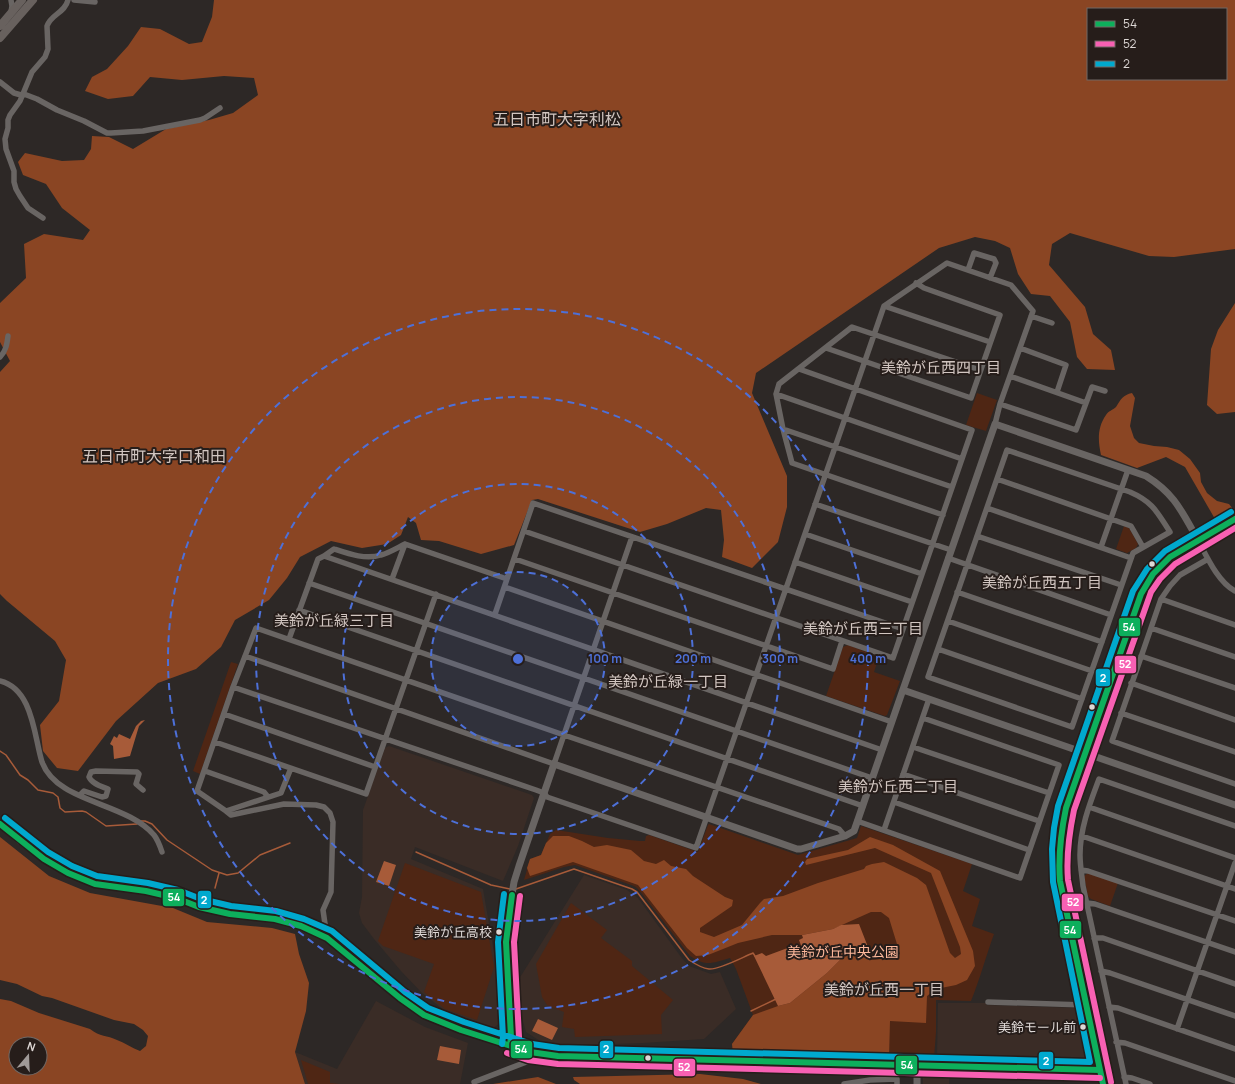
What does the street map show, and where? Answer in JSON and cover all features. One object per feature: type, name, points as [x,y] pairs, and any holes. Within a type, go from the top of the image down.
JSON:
[{"type":"main road","points":[[0,26],[22,0]]},
{"type":"main road","points":[[0,38],[33,0]]},
{"type":"street","points":[[6,19],[12,9],[11,0]]},
{"type":"street","points":[[43,218],[28,208],[18,192],[14,182],[14,171],[5,141],[9,118],[24,94],[32,72],[45,57],[48,49],[47,26],[50,18],[64,8],[68,0]]},
{"type":"street","points":[[74,0],[95,2]]},
{"type":"street","points":[[0,82],[14,93],[21,95],[24,94],[56,110],[111,133],[143,131],[200,120],[220,108]]},
{"type":"street","points":[[968,270],[974,253],[994,259],[996,263],[990,278]]},
{"type":"street","points":[[233,687],[544,793],[547,797],[696,848],[707,818],[737,731],[746,703],[786,590],[815,504],[826,475],[884,306],[947,263],[1011,285],[1033,310],[863,806],[854,830],[845,836],[797,849],[707,818],[396,708],[245,656]]},
{"type":"street","points":[[826,348],[971,398],[1000,314],[916,284]]},
{"type":"street","points":[[884,306],[990,342]]},
{"type":"street","points":[[1031,316],[1052,324]]},
{"type":"street","points":[[943,515],[792,463],[776,394],[780,384],[852,327],[980,370]]},
{"type":"street","points":[[0,358],[6,348],[8,336]]},
{"type":"street","points":[[1020,348],[1066,365],[1057,392]]},
{"type":"street","points":[[524,531],[893,658],[972,430],[799,370]]},
{"type":"street","points":[[1010,376],[1086,403]]},
{"type":"street","points":[[1000,404],[1076,430],[1092,387],[1105,391]]},
{"type":"street","points":[[776,394],[962,459]]},
{"type":"street","points":[[995,424],[1146,476],[1159,484],[1177,503],[1208,559],[1227,586],[1235,591]]},
{"type":"street","points":[[783,429],[952,487]]},
{"type":"street","points":[[1007,450],[1121,489],[1141,497],[1148,502],[1156,510],[1170,532],[1133,554],[1072,727],[928,677],[1007,450]]},
{"type":"street","points":[[1101,547],[1128,470]]},
{"type":"street","points":[[997,479],[1131,526],[1143,547]]},
{"type":"street","points":[[495,614],[534,503],[903,629]]},
{"type":"street","points":[[815,504],[951,550]]},
{"type":"street","points":[[987,508],[1131,558]]},
{"type":"street","points":[[1103,1084],[1062,892],[1059,871],[1061,829],[1066,808],[1145,586],[1162,564],[1170,557],[1235,519]]},
{"type":"street","points":[[805,534],[922,574]]},
{"type":"street","points":[[977,536],[1121,586]]},
{"type":"street","points":[[510,1045],[511,1037],[506,942],[508,914],[512,895],[519,866],[632,537]]},
{"type":"street","points":[[289,639],[318,559],[334,549],[355,556],[367,557],[381,556],[405,544],[507,579]]},
{"type":"street","points":[[392,579],[405,544]]},
{"type":"street","points":[[324,556],[495,614],[882,750]]},
{"type":"street","points":[[948,558],[1111,615]]},
{"type":"street","points":[[514,559],[833,669],[842,641]]},
{"type":"street","points":[[1208,559],[1180,575],[1161,599],[1112,741],[1235,784]]},
{"type":"street","points":[[795,562],[912,602]]},
{"type":"street","points":[[309,583],[872,778]]},
{"type":"street","points":[[505,587],[892,722]]},
{"type":"street","points":[[957,592],[1102,642]]},
{"type":"street","points":[[215,742],[366,794],[436,594]]},
{"type":"street","points":[[1161,599],[1235,626]]},
{"type":"street","points":[[299,610],[863,806]]},
{"type":"street","points":[[948,621],[1092,670]]},
{"type":"street","points":[[327,938],[323,910],[331,892],[333,822],[330,813],[324,807],[316,805],[284,804],[231,815],[197,791],[233,687],[256,628],[839,829],[845,836]]},
{"type":"street","points":[[1151,628],[1235,657]]},
{"type":"street","points":[[938,649],[1082,699]]},
{"type":"street","points":[[1141,656],[1235,688]]},
{"type":"street","points":[[0,681],[13,686],[28,708],[41,757],[48,774],[64,788],[134,819],[154,836],[162,852]]},
{"type":"street","points":[[1131,683],[1235,720]]},
{"type":"street","points":[[903,690],[1235,805]]},
{"type":"street","points":[[884,830],[929,699]]},
{"type":"street","points":[[1121,713],[1235,752]]},
{"type":"street","points":[[224,714],[375,767]]},
{"type":"street","points":[[857,821],[1020,878],[1059,765],[923,718]]},
{"type":"street","points":[[913,747],[1049,793]]},
{"type":"street","points":[[226,811],[282,793],[291,768]]},
{"type":"street","points":[[204,771],[264,792],[268,797]]},
{"type":"street","points":[[80,795],[84,791],[102,797],[106,796],[108,789],[91,780],[89,777],[91,772],[137,772],[139,774],[136,784],[143,790]]},
{"type":"street","points":[[903,774],[1039,821]]},
{"type":"street","points":[[1126,1084],[1101,972],[1081,870],[1080,854],[1082,836],[1089,807],[1099,779],[1235,826]]},
{"type":"street","points":[[894,802],[1030,850]]},
{"type":"street","points":[[1089,807],[1235,858]]},
{"type":"street","points":[[0,824],[44,859],[68,873],[94,884],[146,891],[176,898],[199,907],[230,914],[275,919],[301,926],[327,938],[400,998],[424,1015],[462,1030],[532,1052],[558,1056],[1100,1070]]},
{"type":"street","points":[[1082,836],[1235,889]]},
{"type":"street","points":[[1177,1029],[1235,863]]},
{"type":"street","points":[[1081,870],[1088,871],[1235,921]]},
{"type":"street","points":[[1087,903],[1094,904],[1235,952]]},
{"type":"street","points":[[1094,938],[1103,938],[1235,984]]},
{"type":"street","points":[[1101,972],[1110,973],[1235,1016]]},
{"type":"street","points":[[988,1002],[1085,1005]]},
{"type":"street","points":[[1109,1007],[1118,1008],[1235,1049]]},
{"type":"street","points":[[1116,1042],[1125,1043],[1235,1081]]},
{"type":"street","points":[[474,1082],[529,1061],[532,1052]]},
{"type":"street","points":[[917,1065],[917,1084]]},
{"type":"street","points":[[1124,1077],[1150,1084]]},
{"type":"street","points":[[844,1084],[897,1079],[897,1084]]},
{"type":"shaded area","points":[[214,0],[1235,0],[1235,249],[1174,257],[1149,256],[1070,233],[1052,244],[1049,265],[1085,307],[1093,334],[1111,350],[1115,370],[1087,369],[1077,357],[1070,322],[1050,296],[1031,294],[1018,274],[1010,248],[995,241],[975,237],[939,248],[756,373],[752,393],[787,476],[787,507],[778,542],[752,568],[722,557],[724,540],[721,510],[706,508],[667,524],[640,532],[538,499],[532,500],[514,545],[481,554],[439,541],[421,540],[416,523],[408,517],[401,535],[387,544],[362,548],[331,541],[300,557],[287,578],[269,600],[235,620],[221,647],[196,669],[158,683],[116,721],[78,771],[57,768],[43,751],[40,725],[59,701],[66,660],[55,641],[0,594],[0,372],[10,361],[0,342],[0,303],[26,278],[24,244],[44,234],[83,240],[90,230],[62,208],[46,184],[23,175],[18,162],[25,153],[62,161],[84,160],[91,149],[92,136],[109,137],[133,149],[166,129],[209,120],[233,113],[258,95],[254,78],[224,76],[182,80],[150,77],[133,96],[108,99],[85,91],[92,77],[107,69],[128,46],[141,27],[160,29],[189,44],[202,42],[212,17]]},
{"type":"shaded area","points":[[1235,303],[1235,412],[1217,414],[1207,405],[1211,349],[1218,330]]},
{"type":"shaded area","points":[[1132,393],[1135,398],[1130,426],[1134,438],[1139,443],[1179,450],[1190,459],[1200,473],[1201,482],[1207,493],[1217,501],[1229,504],[1233,509],[1215,519],[1185,467],[1166,457],[1137,468],[1101,455],[1099,435],[1103,420],[1109,412],[1116,407],[1122,398]]},
{"type":"shaded area","points":[[145,720],[139,726],[130,756],[114,759],[113,746],[110,744],[114,736],[117,738],[119,734],[130,739],[136,726],[141,721]]},
{"type":"shaded area","points":[[389,746],[532,795],[534,798],[518,846],[503,881],[415,847],[411,859],[483,889],[497,970],[499,996],[499,1024],[493,1028],[444,1010],[422,993],[401,971],[362,923],[359,913],[362,897],[363,810],[385,748]]},
{"type":"shaded area","points":[[553,836],[569,836],[594,847],[607,845],[631,850],[644,861],[656,864],[664,860],[671,866],[686,869],[693,876],[725,897],[733,900],[732,906],[700,928],[700,932],[714,937],[742,925],[764,899],[783,896],[818,883],[864,869],[866,866],[884,862],[917,878],[926,885],[950,953],[955,958],[961,954],[960,947],[931,873],[875,848],[806,865],[805,862],[807,859],[848,850],[870,837],[893,845],[940,871],[973,951],[975,966],[967,980],[956,985],[936,989],[927,996],[926,1023],[890,1021],[889,1057],[733,1053],[732,1044],[753,1015],[790,1003],[827,973],[847,953],[856,954],[871,960],[892,958],[900,954],[889,918],[881,912],[871,912],[833,929],[802,935],[772,935],[738,943],[708,955],[696,956],[687,948],[638,885],[573,862],[530,876],[527,868],[530,859],[541,855],[546,843]]},
{"type":"shaded area","points":[[0,837],[49,876],[90,893],[173,908],[207,922],[272,928],[295,934],[299,954],[309,983],[306,1011],[295,1052],[305,1084],[0,1084],[0,999],[11,1001],[39,1013],[90,1029],[140,1051],[146,1046],[148,1036],[143,1030],[134,1024],[114,1020],[52,998],[42,996],[17,984],[0,980]]},
{"type":"shaded area","points":[[384,861],[396,865],[389,886],[376,882]]},
{"type":"shaded area","points":[[584,875],[627,890],[638,898],[689,966],[711,974],[720,972],[736,1009],[704,1039],[583,1045],[582,1048],[561,1046],[540,1041],[526,1032],[520,1010],[519,979]]},
{"type":"shaded area","points":[[859,924],[868,947],[847,953],[827,973],[790,1003],[778,1006],[754,956],[762,953],[766,956],[793,946],[797,950],[802,948],[799,940],[803,938],[802,935],[833,929],[841,925]]},
{"type":"shaded area","points":[[376,1001],[425,1027],[468,1043],[460,1084],[305,1084],[295,1052],[337,1069]]},
{"type":"shaded area","points":[[938,1003],[986,1003],[986,1005],[1079,1008],[1086,1038],[1088,1057],[1080,1063],[937,1058]]},
{"type":"shaded area","points":[[538,1019],[558,1028],[552,1040],[532,1031]]},
{"type":"shaded area","points":[[440,1046],[461,1050],[459,1064],[437,1060]]},
{"type":"shaded area","points":[[926,1073],[949,1074],[949,1084],[923,1084],[923,1076]]},
{"type":"shaded area","points":[[700,1074],[743,1079],[761,1084],[580,1084],[574,1080],[573,1077]]},
{"type":"shaded area","points":[[538,1077],[556,1084],[493,1084]]},
{"type":"green space","points":[[977,393],[997,400],[986,431],[966,425]]},
{"type":"green space","points":[[1124,526],[1129,528],[1138,544],[1136,548],[1127,553],[1116,549]]},
{"type":"green space","points":[[848,645],[879,657],[874,672],[900,681],[887,715],[885,716],[826,696],[843,647]]},
{"type":"green space","points":[[231,662],[238,664],[200,774],[193,771]]},
{"type":"green space","name":"美鈴が丘中央公園","points":[[709,824],[798,855],[857,838],[861,826],[972,864],[963,891],[980,899],[972,926],[994,934],[971,1001],[936,1000],[934,1058],[733,1053],[732,1044],[753,1015],[736,969],[730,958],[705,963],[690,956],[643,895],[634,886],[575,865],[524,880],[530,859],[541,855],[550,834],[556,830],[640,841],[645,841],[646,836],[649,835],[698,852]]},
{"type":"green space","points":[[405,863],[481,892],[494,967],[477,1020],[445,1009],[424,992],[434,964],[383,946],[378,941]]},
{"type":"green space","points":[[1088,873],[1118,883],[1110,906],[1091,899],[1088,896],[1084,876]]},
{"type":"green space","points":[[571,903],[607,930],[601,938],[632,961],[632,966],[673,1000],[661,1015],[662,1034],[575,1037],[574,1029],[562,1027],[564,1012],[547,1005],[542,997],[536,964]]},
{"type":"green space","points":[[301,1060],[330,1072],[330,1083],[339,1084],[308,1084]]},
{"type":"waterway","points":[[0,751],[6,755],[20,775],[28,780],[38,790],[53,793],[58,797],[60,808],[65,812],[86,812],[106,826],[137,824]]},
{"type":"waterway","points":[[141,821],[152,824],[167,840],[212,870],[227,875],[238,873],[260,855],[290,843]]},
{"type":"waterway","points":[[416,852],[491,885],[510,889]]},
{"type":"waterway","points":[[516,889],[574,869],[637,892],[689,960],[698,966],[713,969],[753,953],[755,956]]},
{"type":"waterway","points":[[215,888],[219,873]]},
{"type":"waterway","points":[[751,1011],[776,999]]},
{"type":"transit line","name":"2","points":[[5,818],[48,852],[72,866],[97,876],[148,883],[178,890],[201,899],[231,906],[276,911],[304,919],[332,931],[405,992],[428,1008],[464,1022],[532,1044],[559,1048],[1090,1062],[1053,882],[1052,849],[1058,806],[1133,591],[1147,569],[1165,551],[1231,512]]},
{"type":"transit line","name":"54","points":[[1103,1084],[1060,881],[1060,844],[1066,808],[1141,594],[1153,574],[1170,557],[1235,519]]},
{"type":"transit line","name":"52","points":[[1111,1082],[1068,880],[1068,845],[1074,810],[1151,592],[1160,579],[1175,564],[1235,528]]},
{"type":"transit line","name":"54","points":[[0,824],[44,859],[68,873],[95,884],[146,891],[176,898],[199,907],[230,914],[275,919],[301,926],[327,938],[400,998],[424,1015],[461,1030],[530,1052],[558,1056],[1100,1070]]},
{"type":"transit line","name":"2","points":[[502,1044],[503,1037],[498,942],[504,894]]},
{"type":"transit line","name":"54","points":[[510,1045],[511,1037],[506,942],[512,895]]},
{"type":"transit line","name":"52","points":[[518,1046],[519,1037],[514,942],[520,896]]},
{"type":"transit line","name":"52","points":[[507,1053],[528,1060],[558,1064],[1100,1078]]},
{"type":"place","name":"美鈴が丘高校","points":[[499,932]]},
{"type":"place","name":"美鈴モール前","points":[[1083,1027]]},
{"type":"district","name":"五日市町大字利松","points":[[557,119]]},
{"type":"district","name":"美鈴が丘西四丁目","points":[[941,367]]},
{"type":"district","name":"五日市町大字口和田","points":[[154,456]]},
{"type":"district","name":"美鈴が丘西五丁目","points":[[1042,582]]},
{"type":"district","name":"美鈴が丘緑三丁目","points":[[334,620]]},
{"type":"district","name":"美鈴が丘西三丁目","points":[[863,628]]},
{"type":"district","name":"美鈴が丘緑一丁目","points":[[668,681]]},
{"type":"district","name":"美鈴が丘西二丁目","points":[[898,786]]},
{"type":"district","name":"美鈴が丘西一丁目","points":[[884,989]]}]
